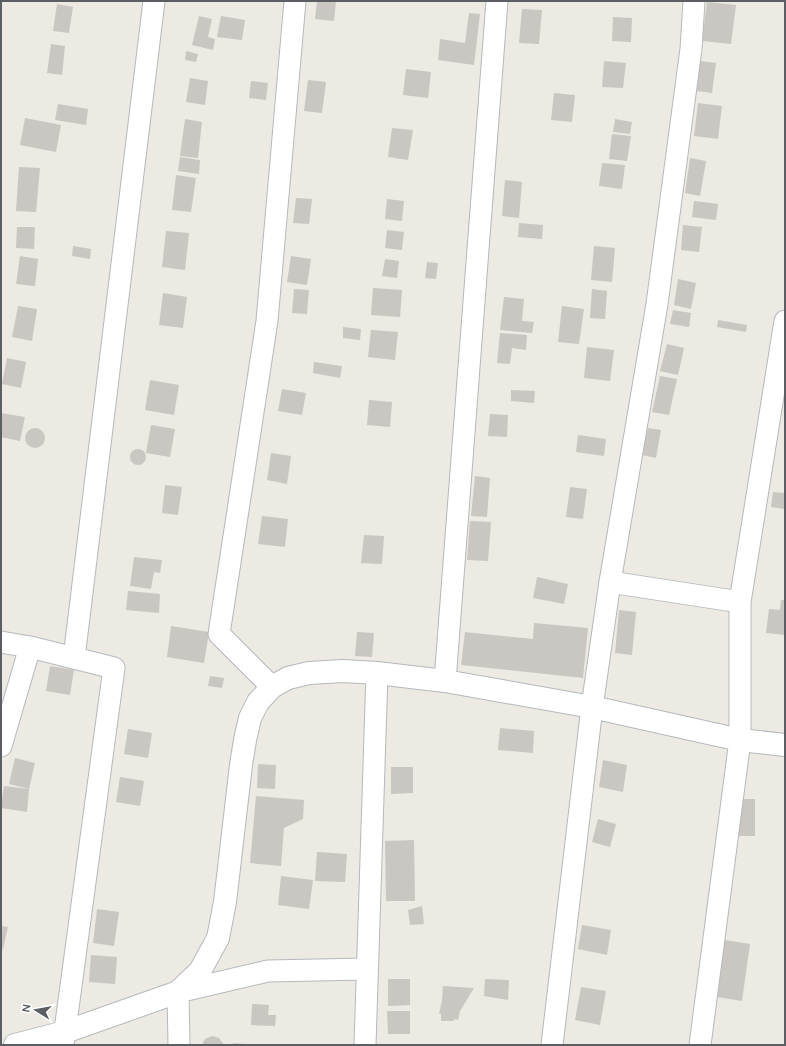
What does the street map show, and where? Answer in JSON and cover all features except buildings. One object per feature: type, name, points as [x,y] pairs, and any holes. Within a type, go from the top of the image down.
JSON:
[{"type":"street","points":[[74,658],[154,1]]},
{"type":"street","points":[[272,687],[219,634],[267,321],[295,1]]},
{"type":"street","points":[[445,681],[497,1]]},
{"type":"street","points":[[552,1045],[592,707],[610,582],[657,304],[691,49],[694,1]]},
{"type":"street","points":[[700,1045],[740,740],[740,602],[785,321]]},
{"type":"street","points":[[610,582],[740,602]]},
{"type":"street","points":[[1,642],[30,647],[114,668],[64,1038]]},
{"type":"street","points":[[1,746],[30,647]]},
{"type":"street","points":[[179,1045],[178,992],[200,971],[218,938],[225,902],[245,740],[250,718],[258,702],[272,687],[288,678],[309,673],[343,671],[377,673],[445,681],[592,707],[740,740],[785,745]]},
{"type":"street","points":[[365,1045],[377,673]]},
{"type":"street","points":[[15,1045],[64,1038],[178,992],[268,971],[367,969]]}]
